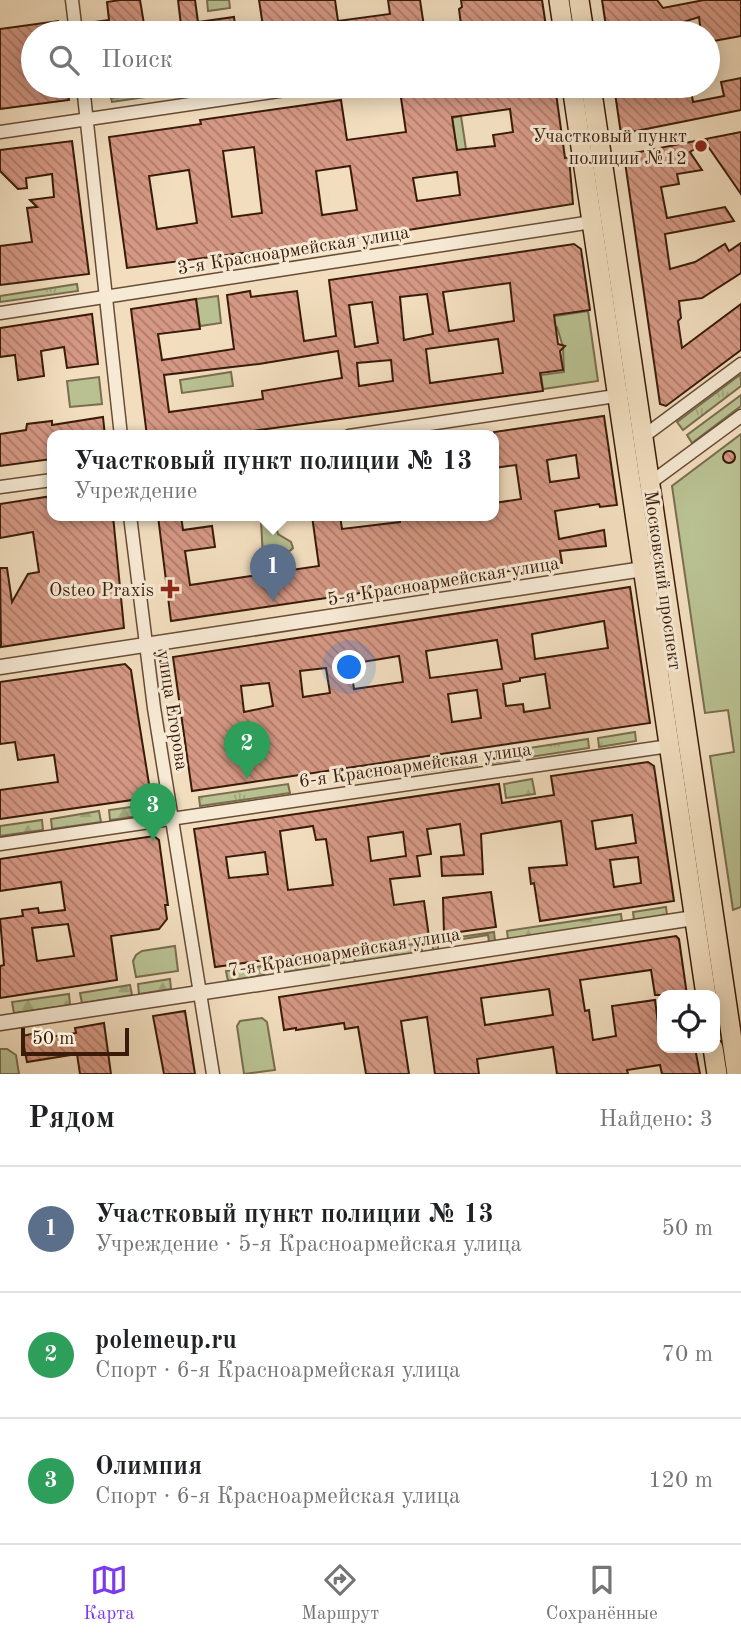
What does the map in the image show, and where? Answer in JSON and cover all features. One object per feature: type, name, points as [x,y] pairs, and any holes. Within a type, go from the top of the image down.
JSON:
[{"type":"main road","points":[[559,0],[562,21]]},
{"type":"main road","points":[[579,0],[582,21]]},
{"type":"main road","name":"Московский проспект","points":[[574,98],[592,222],[627,394],[643,437],[739,1074]]},
{"type":"main road","name":"Московский проспект","points":[[592,98],[627,394],[625,450],[705,990]]},
{"type":"main road","points":[[714,1053],[717,1074]]},
{"type":"street","points":[[72,0],[75,21]]},
{"type":"street","points":[[85,98],[120,430]]},
{"type":"street","points":[[0,132],[231,98]]},
{"type":"street","name":"3-я Красноармейская улица","points":[[0,313],[592,222]]},
{"type":"street","points":[[625,450],[741,364]]},
{"type":"street","points":[[389,430],[627,394]]},
{"type":"street","points":[[650,483],[741,416]]},
{"type":"street","points":[[0,487],[47,481]]},
{"type":"street","name":"улица Егорова","points":[[131,521],[145,645],[213,1074]]},
{"type":"street","name":"5-я Красноармейская улица","points":[[0,667],[643,569]]},
{"type":"street","name":"6-я Красноармейская улица","points":[[0,844],[669,746]]},
{"type":"street","name":"7-я Красноармейская улица","points":[[0,1023],[694,918]]},
{"type":"green space","points":[[207,0],[229,0],[230,8],[208,11]]},
{"type":"green space","points":[[111,98],[139,98],[112,102]]},
{"type":"green space","points":[[461,116],[466,149],[457,151],[452,118]]},
{"type":"green space","points":[[77,284],[78,291],[0,302],[0,296]]},
{"type":"green space","points":[[218,296],[221,323],[200,326],[196,299]]},
{"type":"green space","points":[[588,311],[598,381],[543,389],[541,375],[564,372],[563,347],[557,327],[537,330],[536,319]]},
{"type":"green space","points":[[231,372],[233,386],[182,393],[180,380]]},
{"type":"green space","points":[[741,374],[741,386],[683,430],[677,422]]},
{"type":"green space","points":[[99,377],[102,404],[70,407],[67,381]]},
{"type":"green space","points":[[741,395],[741,406],[692,443],[687,435]]},
{"type":"green space","points":[[741,434],[741,907],[733,910],[710,756],[734,752],[728,710],[705,713],[672,486]]},
{"type":"green space","points":[[261,521],[275,521],[278,534],[291,542],[293,548],[275,557],[263,558]]},
{"type":"green space","points":[[635,732],[636,741],[599,747],[598,738]]},
{"type":"green space","points":[[588,739],[589,748],[491,763],[490,754]]},
{"type":"green space","points":[[475,756],[477,765],[423,772],[421,763]]},
{"type":"green space","points":[[532,779],[535,794],[506,798],[504,784]]},
{"type":"green space","points":[[288,784],[290,793],[200,806],[199,797]]},
{"type":"green space","points":[[146,805],[147,815],[110,820],[109,810]]},
{"type":"green space","points":[[99,811],[101,822],[52,829],[51,819]]},
{"type":"green space","points":[[42,820],[43,830],[0,836],[0,826]]},
{"type":"green space","points":[[666,907],[667,915],[634,920],[633,912]]},
{"type":"green space","points":[[621,914],[622,922],[508,939],[507,931]]},
{"type":"green space","points":[[494,932],[495,941],[489,942],[488,935],[438,943],[438,950],[433,950],[432,941]]},
{"type":"green space","points":[[421,943],[422,952],[355,962],[353,953]]},
{"type":"green space","points":[[175,946],[178,971],[136,977],[133,961],[136,955],[142,951]]},
{"type":"green space","points":[[343,954],[344,964],[274,974],[273,965]]},
{"type":"green space","points":[[262,966],[264,975],[228,981],[226,971]]},
{"type":"green space","points":[[170,979],[171,989],[139,994],[138,984]]},
{"type":"green space","points":[[130,985],[132,995],[82,1003],[80,993]]},
{"type":"green space","points":[[69,994],[70,1005],[14,1013],[12,1002]]},
{"type":"green space","points":[[262,1018],[267,1022],[275,1070],[244,1074],[237,1026],[240,1021]]},
{"type":"green space","points":[[0,1049],[7,1049],[16,1055],[19,1074],[0,1074]]},
{"type":"building","points":[[140,0],[144,21],[102,21],[109,20],[107,2]]},
{"type":"building","points":[[178,0],[195,0],[198,21],[181,21]]},
{"type":"building","points":[[259,0],[335,0],[338,21],[262,21]]},
{"type":"building","points":[[388,0],[420,0],[423,21],[338,21],[390,14]]},
{"type":"building","points":[[461,0],[542,0],[545,21],[460,21],[459,9],[462,7]]},
{"type":"building","points":[[602,0],[657,0],[663,8],[704,0],[741,0],[741,36],[720,40],[720,21],[700,21],[699,17],[686,21],[605,21]]},
{"type":"building","points":[[234,17],[234,21],[205,21]]},
{"type":"building","points":[[21,26],[21,98],[69,100],[0,109],[0,29]]},
{"type":"building","points":[[741,78],[741,110],[621,134],[616,98],[692,98],[693,102],[720,98],[724,96],[721,82]]},
{"type":"building","points":[[401,98],[557,98],[565,158],[569,157],[573,204],[357,238],[127,268],[109,137],[201,124],[200,120],[341,100],[347,140],[406,132]],"holes":[[[510,109],[513,132],[493,135],[495,146],[457,150],[452,117]],[[254,147],[262,213],[232,217],[223,151]],[[350,166],[357,210],[322,215],[316,171]],[[189,170],[197,223],[157,229],[149,176]],[[457,172],[460,195],[417,201],[413,178]]]},
{"type":"building","points":[[741,132],[741,194],[707,145],[707,141],[690,152],[702,170],[677,174],[679,184],[661,187],[667,218],[725,207],[734,221],[665,234],[670,269],[695,262],[725,244],[729,251],[741,243],[741,273],[702,298],[679,301],[681,318],[678,321],[682,348],[741,304],[741,350],[666,406],[660,404],[624,155]]},
{"type":"building","points":[[72,141],[89,274],[0,285],[0,246],[32,242],[27,208],[37,207],[30,200],[54,197],[52,174],[26,178],[27,188],[18,189],[0,171],[0,150]]},
{"type":"building","points":[[574,244],[581,249],[590,310],[554,315],[558,344],[565,346],[560,351],[563,370],[540,373],[543,391],[260,430],[146,430],[131,309],[196,299],[200,329],[158,334],[162,360],[234,349],[227,295],[250,291],[251,297],[297,291],[304,341],[336,336],[329,280]],"holes":[[[510,283],[514,321],[449,331],[443,292]],[[427,294],[433,334],[404,340],[400,297]],[[372,302],[378,343],[355,347],[349,305]],[[498,339],[503,373],[430,383],[426,349]],[[338,351],[342,378],[262,391],[263,399],[169,412],[164,375]],[[391,360],[393,381],[359,386],[357,363]]]},
{"type":"building","points":[[92,314],[98,364],[67,368],[64,347],[41,351],[44,376],[18,380],[15,355],[0,357],[0,328]]},
{"type":"building","points":[[604,416],[617,505],[600,507],[599,504],[555,511],[559,539],[604,530],[606,546],[560,551],[562,563],[171,621],[159,521],[182,521],[183,530],[212,526],[215,547],[185,551],[190,585],[319,566],[313,521],[341,521],[342,529],[400,521],[499,521],[499,502],[521,499],[516,465],[499,467],[499,431]],"holes":[[[576,455],[579,478],[550,482],[547,460]]]},
{"type":"building","points":[[103,417],[104,430],[47,430],[47,460],[0,466],[0,434],[26,430],[27,424],[52,421],[52,425]]},
{"type":"building","points":[[729,451],[735,457],[729,463],[723,457]]},
{"type":"building","points":[[47,497],[47,521],[113,521],[124,628],[1,647],[0,568],[7,568],[12,602],[28,574],[39,572],[33,532],[0,538],[0,504]]},
{"type":"building","points":[[630,587],[650,723],[192,791],[173,657]],"holes":[[[604,621],[608,648],[535,659],[532,634]],[[497,640],[502,669],[430,678],[426,651]],[[399,656],[403,682],[354,689],[350,664]],[[326,668],[330,693],[303,697],[300,671]],[[545,674],[550,708],[524,712],[523,704],[506,706],[503,684],[520,681],[520,678]],[[269,683],[273,706],[244,712],[241,686]],[[477,690],[481,718],[452,722],[448,694]]]},
{"type":"building","points":[[125,664],[131,670],[150,790],[146,798],[0,819],[0,790],[58,782],[54,755],[18,760],[15,742],[0,744],[0,682]]},
{"type":"building","points":[[648,762],[654,766],[674,901],[540,921],[529,868],[567,865],[561,821],[481,834],[483,874],[442,876],[441,857],[464,855],[460,824],[427,829],[431,854],[417,856],[420,876],[390,879],[394,905],[424,901],[429,937],[215,967],[194,829],[499,784],[502,803],[554,795],[551,776]],"holes":[[[632,815],[636,843],[596,849],[592,821]],[[313,826],[316,840],[326,839],[333,885],[288,890],[280,831]],[[403,832],[406,856],[371,861],[368,837]],[[265,852],[268,874],[229,878],[226,857]],[[638,857],[641,883],[614,887],[610,860]]]},
{"type":"building","points":[[154,836],[159,840],[168,905],[165,905],[167,919],[159,929],[111,936],[117,980],[0,998],[0,966],[4,965],[0,919],[23,916],[22,910],[38,908],[39,913],[65,910],[61,882],[0,891],[0,859]],"holes":[[[68,924],[74,956],[37,961],[32,928]]]},
{"type":"building","points":[[491,892],[496,927],[444,934],[443,898]]},
{"type":"building","points":[[676,936],[679,939],[686,990],[657,990],[655,995],[651,970],[580,980],[585,1011],[589,1010],[593,1040],[616,1036],[612,1006],[655,1000],[657,1053],[696,1053],[700,1074],[662,1074],[660,1065],[627,1070],[628,1074],[557,1074],[553,1047],[477,1059],[479,1074],[435,1074],[427,1017],[401,1021],[409,1074],[366,1074],[358,1027],[345,1029],[344,1023],[284,1030],[279,997]],"holes":[[[549,989],[553,1015],[485,1025],[481,998]]]},
{"type":"building","points":[[185,1011],[195,1074],[164,1074],[153,1016]]},
{"type":"building","points":[[104,1023],[111,1074],[80,1074],[77,1054],[27,1062],[22,1036],[46,1031],[51,1033],[51,1037],[76,1033],[75,1028]]},
{"type":"place","name":"Участковый пункт полиции №12","points":[[701,146]]},
{"type":"place","name":"Osteo Praxis","points":[[170,589]]},
{"type":"place","name":"Участковый пункт полиции № 13","points":[[273,602]]},
{"type":"place","name":"polemeup.ru","points":[[247,779]]},
{"type":"place","name":"Олимпия","points":[[153,841]]}]
